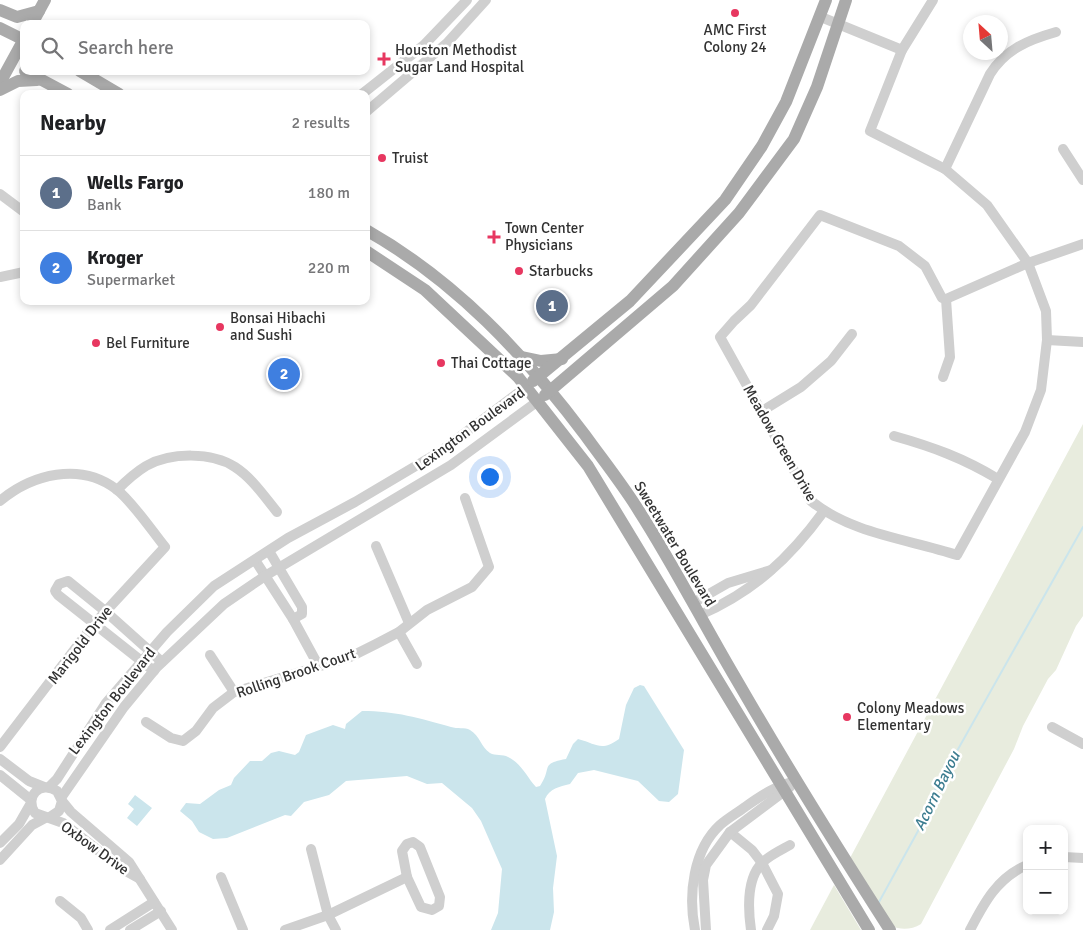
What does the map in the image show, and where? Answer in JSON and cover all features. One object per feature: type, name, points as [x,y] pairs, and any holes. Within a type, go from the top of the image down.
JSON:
[{"type":"main road","name":"Lexington Boulevard","points":[[526,387],[609,319],[654,278],[724,200],[762,146],[786,102],[821,18],[826,0]]},
{"type":"main road","name":"Lexington Boulevard","points":[[538,401],[673,286],[739,214],[794,139],[817,87],[846,0]]},
{"type":"main road","points":[[0,10],[17,17],[37,15]]},
{"type":"main road","points":[[0,28],[20,38]]},
{"type":"main road","points":[[0,83],[5,61],[20,44]]},
{"type":"main road","points":[[5,61],[20,69]]},
{"type":"main road","points":[[31,75],[60,90]]},
{"type":"main road","points":[[87,75],[112,90]]},
{"type":"main road","points":[[0,90],[18,81],[40,80]]},
{"type":"main road","points":[[724,200],[739,214]]},
{"type":"main road","name":"Sweetwater Boulevard","points":[[370,232],[399,249],[465,301],[522,357],[550,391],[638,510],[797,781],[890,930]]},
{"type":"main road","points":[[370,251],[393,259],[422,277],[434,275]]},
{"type":"main road","points":[[370,253],[425,290],[526,387],[588,466],[623,520],[869,930]]},
{"type":"main road","points":[[425,290],[434,286],[465,301]]},
{"type":"main road","points":[[609,319],[621,332]]},
{"type":"main road","points":[[522,357],[541,361],[562,359]]},
{"type":"main road","points":[[623,520],[638,510]]},
{"type":"main road","points":[[682,618],[693,603]]},
{"type":"main road","points":[[682,618],[700,615]]},
{"type":"street","points":[[370,104],[431,58],[486,0]]},
{"type":"street","points":[[894,436],[937,448],[969,462],[998,479],[1025,432],[1040,390],[1047,340],[1046,311],[1028,263],[987,205],[944,169],[870,131],[902,50],[933,0]]},
{"type":"street","points":[[367,90],[424,45],[467,1],[478,10]]},
{"type":"street","points":[[821,18],[902,50]]},
{"type":"street","points":[[944,169],[997,62],[1022,44],[1056,32]]},
{"type":"street","points":[[1063,149],[1083,180]]},
{"type":"street","points":[[0,194],[20,209]]},
{"type":"street","name":"Meadow Green Drive","points":[[946,299],[942,298],[925,266],[899,246],[820,215],[751,306],[720,337],[811,501],[824,511],[867,531],[957,555],[998,479]]},
{"type":"street","points":[[944,377],[950,357],[946,299],[1028,263],[1083,244]]},
{"type":"street","points":[[0,277],[20,273]]},
{"type":"street","points":[[762,411],[801,388],[831,361],[852,334]]},
{"type":"street","points":[[1047,340],[1083,342]]},
{"type":"street","name":"Lexington Boulevard","points":[[47,787],[57,779],[106,703],[150,651],[214,586],[269,551],[441,451],[526,387]]},
{"type":"street","name":"Lexington Boulevard","points":[[61,799],[124,707],[154,671],[224,604],[279,567],[451,465],[538,401]]},
{"type":"street","points":[[441,451],[451,465]]},
{"type":"street","points":[[0,501],[12,491],[37,479],[70,473],[100,480],[117,490],[148,465],[161,460],[186,456],[210,457],[235,467],[258,488],[277,512]]},
{"type":"street","name":"Marigold Drive","points":[[0,747],[94,624],[165,547],[117,490]]},
{"type":"street","name":"Rolling Brook Court","points":[[146,722],[171,738],[183,740],[196,731],[214,708],[234,692],[318,665],[350,657],[398,632],[449,597],[472,587],[489,567],[465,498]]},
{"type":"street","points":[[700,615],[726,604],[748,590],[800,543],[824,511]]},
{"type":"street","points":[[376,546],[409,623]]},
{"type":"street","points":[[269,551],[302,607],[302,614],[293,619]]},
{"type":"street","points":[[254,560],[293,619],[318,665]]},
{"type":"street","points":[[693,603],[728,583],[771,570]]},
{"type":"street","points":[[154,671],[58,595],[55,591],[59,584],[68,581],[106,611],[162,662]]},
{"type":"street","points":[[398,632],[416,664]]},
{"type":"street","points":[[210,655],[234,692]]},
{"type":"street","points":[[1052,727],[1083,744]]},
{"type":"street","points":[[0,759],[30,781],[56,791],[61,799],[59,811],[32,826],[0,860]]},
{"type":"street","points":[[0,775],[31,802],[35,813],[47,817]]},
{"type":"street","points":[[783,789],[730,832],[706,865],[702,880],[706,928],[695,928],[693,896],[695,867],[709,838],[720,825],[783,789],[797,781]]},
{"type":"street","points":[[0,843],[18,824],[37,790],[47,787]]},
{"type":"street","name":"Oxbow Drive","points":[[61,799],[71,812],[119,851],[129,862],[172,930]]},
{"type":"street","name":"Oxbow Drive","points":[[47,817],[63,822],[122,869],[140,880]]},
{"type":"street","points":[[730,832],[752,850],[762,863],[778,894],[774,916],[766,930]]},
{"type":"street","points":[[413,842],[420,847],[434,880],[440,897],[439,906],[432,910],[421,907],[407,877],[402,851],[407,844],[413,842]]},
{"type":"street","points":[[751,930],[747,909],[753,880],[762,863],[790,845]]},
{"type":"street","points":[[311,848],[328,914],[336,930]]},
{"type":"street","points":[[1068,857],[1083,858]]},
{"type":"street","points":[[970,930],[995,887],[1017,869],[1023,867]]},
{"type":"street","points":[[222,877],[243,930]]},
{"type":"street","points":[[285,930],[328,914],[407,877]]},
{"type":"street","points":[[60,901],[81,918],[88,930]]},
{"type":"street","points":[[110,930],[154,902]]},
{"type":"street","points":[[130,930],[161,911]]},
{"type":"shaded area","points":[[1083,424],[1083,616],[1076,626],[1056,670],[1048,679],[1023,726],[1014,749],[921,924],[906,929],[891,926],[850,858]]},
{"type":"shaded area","points":[[834,885],[861,930],[810,930]]},
{"type":"water","points":[[640,685],[644,686],[684,750],[678,794],[669,802],[659,801],[638,781],[594,770],[578,773],[570,784],[555,788],[549,792],[545,799],[557,856],[553,888],[554,912],[550,930],[491,930],[498,913],[502,869],[481,821],[472,808],[442,783],[427,784],[407,776],[346,781],[329,795],[304,802],[291,816],[285,815],[227,838],[213,839],[199,832],[192,821],[180,811],[186,803],[200,804],[219,790],[231,785],[234,778],[250,761],[262,761],[271,753],[279,751],[295,755],[299,752],[306,735],[333,725],[345,729],[346,724],[362,711],[397,714],[453,728],[468,729],[476,735],[484,748],[490,753],[506,756],[513,760],[536,787],[540,786],[549,765],[566,759],[573,744],[578,739],[603,746],[619,739],[626,705],[634,688]]},
{"type":"water","points":[[135,795],[152,808],[137,826],[127,818],[134,809],[128,804]]},
{"type":"waterway","name":"Acorn Bayou","points":[[879,902],[918,831],[930,799],[1083,527]]},
{"type":"place","name":"AMC First Colony 24","points":[[735,13]]},
{"type":"place","name":"Houston Methodist Sugar Land Hospital","points":[[384,59]]},
{"type":"place","name":"Truist","points":[[382,158]]},
{"type":"place","name":"Town Center Physicians","points":[[494,237]]},
{"type":"place","name":"Starbucks","points":[[519,271]]},
{"type":"place","name":"Wells Fargo","points":[[552,306]]},
{"type":"place","name":"Bonsai Hibachi and Sushi","points":[[220,327]]},
{"type":"place","name":"Bel Furniture","points":[[96,343]]},
{"type":"place","name":"Thai Cottage","points":[[441,363]]},
{"type":"place","name":"Kroger","points":[[284,374]]},
{"type":"place","name":"Colony Meadows Elementary","points":[[847,717]]}]
